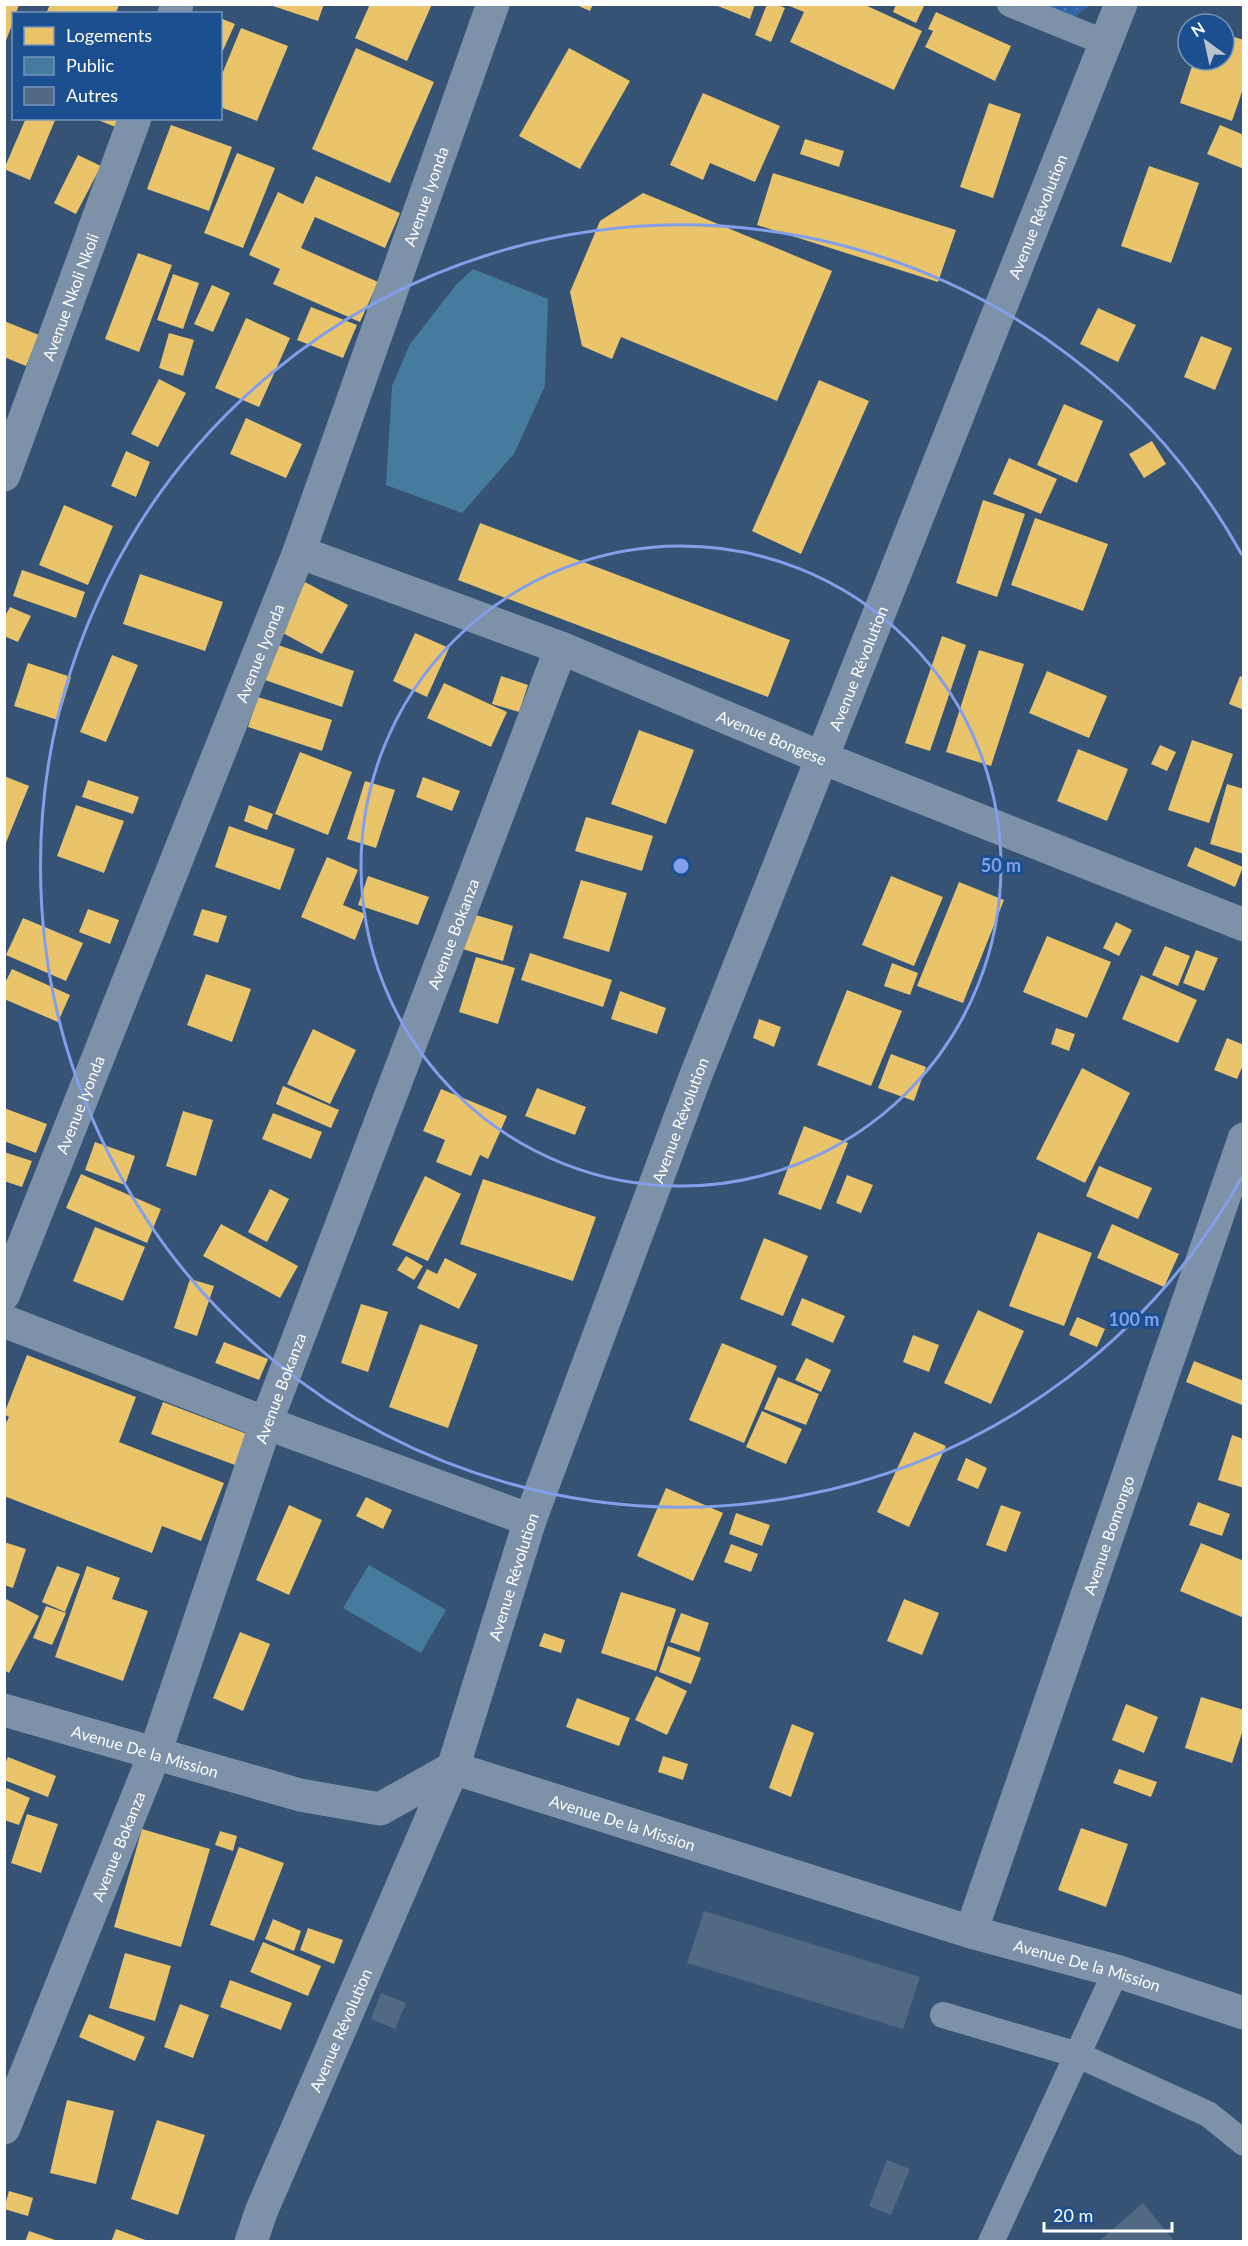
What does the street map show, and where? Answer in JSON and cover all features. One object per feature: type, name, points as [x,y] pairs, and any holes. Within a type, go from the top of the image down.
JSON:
[{"type":"street","name":"Avenue Iyonda","points":[[4,1294],[299,552],[493,4]]},
{"type":"street","name":"Avenue Révolution","points":[[251,2241],[261,2212],[453,1768],[530,1520],[696,1075],[820,757],[1121,4]]},
{"type":"street","name":"Avenue Nkoli Nkoli","points":[[4,475],[134,120]]},
{"type":"street","name":"Avenue Bongese","points":[[299,552],[561,648],[820,757],[1244,925]]},
{"type":"street","name":"Avenue Bokanza","points":[[4,2128],[155,1753],[266,1423],[561,648]]},
{"type":"street","name":"Avenue Bomongo","points":[[971,1932],[1244,1138]]},
{"type":"street","points":[[4,1321],[266,1423],[530,1520]]},
{"type":"street","name":"Avenue De la Mission","points":[[4,1710],[300,1795],[380,1809],[453,1768],[971,1932],[1116,1971],[1244,2013]]},
{"type":"lane","points":[[1010,4],[1106,43]]},
{"type":"lane","points":[[991,2241],[1116,1971]]},
{"type":"lane","points":[[943,2015],[1078,2055],[1208,2115],[1244,2143]]},
{"type":"shaded area","points":[[1028,5],[1090,5],[1069,21]]},
{"type":"building: Logements","points":[[4,4],[19,4],[17,12],[12,12],[12,25],[5,43]]},
{"type":"building: Logements","points":[[50,4],[119,4],[117,12],[47,12]]},
{"type":"building: Logements","points":[[267,4],[324,4],[318,21]]},
{"type":"building: Logements","points":[[370,4],[432,4],[407,61],[355,38]]},
{"type":"building: Logements","points":[[574,4],[593,4],[590,11]]},
{"type":"building: Logements","points":[[713,4],[755,4],[750,19]]},
{"type":"building: Logements","points":[[767,4],[777,4],[785,8],[771,42],[755,35]]},
{"type":"building: Logements","points":[[896,4],[925,4],[916,23],[893,12]]},
{"type":"building: Logements","points":[[787,5],[865,5],[922,31],[894,90],[790,42],[804,12]]},
{"type":"building: Logements","points":[[936,12],[1011,46],[995,81],[925,47],[933,31],[928,29]]},
{"type":"building: Logements","points":[[222,19],[235,24],[222,53]]},
{"type":"building: Logements","points":[[241,28],[288,46],[257,121],[222,108],[222,74]]},
{"type":"building: Logements","points":[[1236,38],[1244,40],[1244,86],[1232,121],[1180,103],[1190,72],[1236,72]]},
{"type":"building: Logements","points":[[356,48],[434,82],[390,183],[312,149]]},
{"type":"building: Logements","points":[[569,48],[630,81],[580,169],[519,136]]},
{"type":"building: Logements","points":[[703,93],[780,126],[755,182],[710,163],[703,180],[670,165]]},
{"type":"building: Logements","points":[[989,103],[1021,114],[993,198],[960,187]]},
{"type":"building: Logements","points":[[25,120],[55,120],[30,180],[4,169]]},
{"type":"building: Logements","points":[[98,120],[121,120],[118,128]]},
{"type":"building: Logements","points":[[171,125],[232,147],[209,211],[147,189]]},
{"type":"building: Logements","points":[[1220,125],[1244,135],[1244,169],[1207,154]]},
{"type":"building: Logements","points":[[805,139],[844,151],[839,167],[800,154]]},
{"type":"building: Logements","points":[[237,153],[275,168],[243,248],[204,233]]},
{"type":"building: Logements","points":[[78,155],[101,166],[76,214],[54,203]]},
{"type":"building: Logements","points":[[1149,166],[1199,183],[1171,263],[1121,246]]},
{"type":"building: Logements","points":[[773,173],[956,230],[938,282],[757,225]]},
{"type":"building: Logements","points":[[316,176],[400,213],[385,248],[315,217],[301,248],[378,282],[360,322],[273,284],[280,269],[249,255],[278,192],[303,204]]},
{"type":"building: Logements","points":[[643,193],[832,271],[777,401],[621,337],[612,359],[582,346],[570,292],[600,221]]},
{"type":"building: Logements","points":[[138,253],[172,265],[139,352],[105,339]]},
{"type":"building: Logements","points":[[173,274],[199,283],[183,329],[157,320]]},
{"type":"building: Logements","points":[[212,285],[230,293],[213,332],[194,324]]},
{"type":"building: Logements","points":[[311,307],[357,325],[343,358],[297,340]]},
{"type":"building: Logements","points":[[1098,308],[1136,325],[1118,362],[1080,344]]},
{"type":"building: Logements","points":[[246,318],[290,338],[259,407],[215,388]]},
{"type":"building: Logements","points":[[4,321],[39,335],[26,366],[4,357]]},
{"type":"building: Logements","points":[[169,333],[194,340],[183,376],[159,368]]},
{"type":"building: Logements","points":[[1201,336],[1232,348],[1215,390],[1184,377]]},
{"type":"building: Logements","points":[[159,379],[186,393],[158,447],[131,434]]},
{"type":"building: Logements","points":[[819,380],[869,401],[801,554],[752,531]]},
{"type":"building: Logements","points":[[1064,404],[1103,421],[1077,483],[1037,465]]},
{"type":"building: Logements","points":[[246,418],[302,444],[286,478],[230,454]]},
{"type":"building: Logements","points":[[1152,441],[1166,464],[1144,478],[1129,454]]},
{"type":"building: Logements","points":[[126,451],[150,462],[136,497],[111,486]]},
{"type":"building: Logements","points":[[1009,458],[1057,479],[1041,514],[993,494]]},
{"type":"building: Logements","points":[[983,500],[1025,514],[997,597],[956,583]]},
{"type":"building: Logements","points":[[64,505],[113,526],[88,585],[39,565]]},
{"type":"building: Logements","points":[[1035,518],[1108,544],[1083,611],[1011,585]]},
{"type":"building: Logements","points":[[480,523],[790,640],[768,697],[458,580]]},
{"type":"building: Logements","points":[[22,570],[85,592],[76,618],[13,596]]},
{"type":"building: Logements","points":[[140,574],[223,602],[205,651],[123,624]]},
{"type":"building: Logements","points":[[305,582],[348,605],[322,654],[279,631]]},
{"type":"building: Logements","points":[[10,607],[31,616],[18,642],[4,636],[4,618]]},
{"type":"building: Logements","points":[[415,633],[449,648],[427,697],[393,681]]},
{"type":"building: Logements","points":[[942,636],[966,645],[930,751],[905,743]]},
{"type":"building: Logements","points":[[278,645],[354,671],[342,707],[265,680]]},
{"type":"building: Logements","points":[[979,650],[1024,664],[991,766],[946,752]]},
{"type":"building: Logements","points":[[112,655],[138,665],[106,742],[80,732]]},
{"type":"building: Logements","points":[[28,663],[71,677],[58,720],[14,706]]},
{"type":"building: Logements","points":[[1047,671],[1107,696],[1089,738],[1029,713]]},
{"type":"building: Logements","points":[[501,676],[528,685],[519,712],[492,704]]},
{"type":"building: Logements","points":[[1240,676],[1244,678],[1244,710],[1229,704]]},
{"type":"building: Logements","points":[[444,683],[507,712],[491,747],[427,718]]},
{"type":"building: Logements","points":[[258,697],[332,720],[322,751],[248,727]]},
{"type":"building: Logements","points":[[639,730],[694,750],[666,824],[611,804]]},
{"type":"building: Logements","points":[[1192,740],[1233,754],[1209,823],[1168,810]]},
{"type":"building: Logements","points":[[1160,745],[1176,752],[1167,771],[1151,764]]},
{"type":"building: Logements","points":[[1078,749],[1128,769],[1107,821],[1057,801]]},
{"type":"building: Logements","points":[[300,752],[352,772],[328,835],[275,814]]},
{"type":"building: Logements","points":[[4,776],[29,786],[5,845],[4,845]]},
{"type":"building: Logements","points":[[423,777],[460,791],[452,811],[416,797]]},
{"type":"building: Logements","points":[[88,780],[139,797],[133,814],[82,797]]},
{"type":"building: Logements","points":[[365,781],[395,790],[376,848],[347,839]]},
{"type":"building: Logements","points":[[1227,784],[1244,789],[1244,854],[1210,844]]},
{"type":"building: Logements","points":[[76,805],[124,821],[104,873],[57,856]]},
{"type":"building: Logements","points":[[249,805],[273,814],[267,830],[244,821]]},
{"type":"building: Logements","points":[[586,817],[653,836],[642,871],[575,851]]},
{"type":"building: Logements","points":[[229,826],[295,849],[280,890],[215,867]]},
{"type":"building: Logements","points":[[1195,847],[1243,867],[1235,887],[1187,866]]},
{"type":"building: Logements","points":[[327,857],[358,870],[343,905],[365,914],[355,940],[301,917]]},
{"type":"building: Logements","points":[[368,876],[429,897],[418,925],[358,905]]},
{"type":"building: Logements","points":[[891,876],[943,897],[914,966],[862,945]]},
{"type":"building: Logements","points":[[581,880],[627,893],[609,952],[563,938]]},
{"type":"building: Logements","points":[[959,882],[1004,900],[963,1003],[917,986]]},
{"type":"building: Logements","points":[[88,909],[119,920],[110,944],[79,932]]},
{"type":"building: Logements","points":[[202,909],[227,916],[218,943],[193,935]]},
{"type":"building: Logements","points":[[469,913],[513,926],[503,961],[459,948]]},
{"type":"building: Logements","points":[[23,918],[83,943],[66,981],[6,955]]},
{"type":"building: Logements","points":[[1116,922],[1132,930],[1119,956],[1103,948]]},
{"type":"building: Logements","points":[[1047,936],[1111,962],[1087,1018],[1023,992]]},
{"type":"building: Logements","points":[[1165,946],[1190,956],[1178,986],[1152,975]]},
{"type":"building: Logements","points":[[1196,950],[1218,958],[1204,991],[1183,983]]},
{"type":"building: Logements","points":[[530,953],[612,980],[603,1007],[521,980]]},
{"type":"building: Logements","points":[[476,957],[515,968],[498,1024],[459,1012]]},
{"type":"building: Logements","points":[[892,963],[918,973],[910,995],[884,986]]},
{"type":"building: Logements","points":[[12,969],[70,995],[58,1022],[4,999],[4,985]]},
{"type":"building: Logements","points":[[206,974],[251,989],[232,1042],[187,1025]]},
{"type":"building: Logements","points":[[1141,975],[1197,1000],[1178,1043],[1122,1019]]},
{"type":"building: Logements","points":[[847,990],[902,1011],[871,1086],[817,1065]]},
{"type":"building: Logements","points":[[620,991],[666,1008],[657,1034],[611,1019]]},
{"type":"building: Logements","points":[[759,1019],[781,1027],[774,1047],[753,1038]]},
{"type":"building: Logements","points":[[1056,1028],[1075,1034],[1069,1051],[1051,1044]]},
{"type":"building: Logements","points":[[313,1029],[356,1050],[330,1104],[287,1084]]},
{"type":"building: Logements","points":[[1227,1038],[1244,1045],[1244,1063],[1237,1079],[1214,1070]]},
{"type":"building: Logements","points":[[891,1054],[926,1067],[914,1101],[878,1088]]},
{"type":"building: Logements","points":[[1082,1068],[1130,1093],[1085,1183],[1036,1159]]},
{"type":"building: Logements","points":[[283,1086],[339,1110],[331,1128],[276,1104]]},
{"type":"building: Logements","points":[[537,1088],[586,1107],[575,1135],[525,1116]]},
{"type":"building: Logements","points":[[441,1089],[507,1116],[488,1159],[480,1155],[471,1176],[436,1162],[445,1140],[423,1131]]},
{"type":"building: Logements","points":[[4,1108],[47,1124],[36,1153],[4,1141]]},
{"type":"building: Logements","points":[[183,1111],[213,1120],[196,1176],[166,1166]]},
{"type":"building: Logements","points":[[273,1113],[322,1132],[311,1159],[262,1139]]},
{"type":"building: Logements","points":[[804,1126],[848,1143],[821,1210],[778,1194]]},
{"type":"building: Logements","points":[[95,1142],[135,1156],[125,1185],[85,1170]]},
{"type":"building: Logements","points":[[4,1152],[32,1161],[22,1187],[4,1181]]},
{"type":"building: Logements","points":[[1099,1166],[1152,1188],[1138,1219],[1086,1196]]},
{"type":"building: Logements","points":[[81,1174],[161,1209],[147,1243],[66,1208]]},
{"type":"building: Logements","points":[[847,1175],[873,1185],[861,1213],[836,1203]]},
{"type":"building: Logements","points":[[425,1176],[461,1194],[428,1261],[392,1245]]},
{"type":"building: Logements","points":[[483,1179],[596,1217],[573,1281],[460,1244]]},
{"type":"building: Logements","points":[[270,1189],[289,1199],[267,1242],[248,1232]]},
{"type":"building: Logements","points":[[221,1224],[298,1266],[280,1298],[203,1256]]},
{"type":"building: Logements","points":[[1112,1224],[1179,1254],[1164,1287],[1097,1258]]},
{"type":"building: Logements","points":[[95,1227],[145,1247],[123,1301],[73,1281]]},
{"type":"building: Logements","points":[[1038,1232],[1092,1253],[1064,1326],[1009,1306]]},
{"type":"building: Logements","points":[[764,1238],[808,1256],[783,1316],[740,1299]]},
{"type":"building: Logements","points":[[406,1256],[423,1266],[414,1280],[397,1270]]},
{"type":"building: Logements","points":[[445,1258],[477,1274],[459,1309],[417,1288],[427,1269],[437,1274]]},
{"type":"building: Logements","points":[[190,1279],[214,1286],[197,1336],[174,1328]]},
{"type":"building: Logements","points":[[802,1298],[845,1316],[833,1343],[791,1325]]},
{"type":"building: Logements","points":[[361,1304],[388,1312],[368,1372],[341,1363]]},
{"type":"building: Logements","points":[[978,1310],[1024,1331],[991,1404],[944,1383]]},
{"type":"building: Logements","points":[[1077,1317],[1105,1329],[1097,1347],[1069,1335]]},
{"type":"building: Logements","points":[[420,1324],[478,1345],[448,1428],[389,1407]]},
{"type":"building: Logements","points":[[913,1335],[939,1345],[929,1372],[903,1362]]},
{"type":"building: Logements","points":[[224,1342],[268,1359],[259,1380],[215,1363]]},
{"type":"building: Logements","points":[[722,1343],[777,1366],[744,1443],[689,1420]]},
{"type":"building: Logements","points":[[27,1355],[136,1397],[119,1442],[224,1483],[201,1541],[162,1526],[152,1553],[4,1496],[4,1427],[9,1417],[4,1414]]},
{"type":"building: Logements","points":[[806,1358],[831,1370],[821,1392],[795,1380]]},
{"type":"building: Logements","points":[[1194,1361],[1244,1381],[1242,1405],[1186,1382]]},
{"type":"building: Logements","points":[[778,1377],[819,1394],[806,1425],[764,1409]]},
{"type":"building: Logements","points":[[163,1402],[247,1434],[235,1465],[151,1434]]},
{"type":"building: Logements","points":[[762,1411],[802,1429],[786,1464],[746,1447]]},
{"type":"building: Logements","points":[[914,1432],[946,1446],[909,1527],[877,1512]]},
{"type":"building: Logements","points":[[1232,1435],[1244,1439],[1244,1488],[1218,1480]]},
{"type":"building: Logements","points":[[966,1458],[987,1468],[978,1489],[957,1480]]},
{"type":"building: Logements","points":[[666,1488],[723,1513],[693,1581],[637,1556]]},
{"type":"building: Logements","points":[[366,1497],[392,1510],[383,1529],[356,1516]]},
{"type":"building: Logements","points":[[1198,1502],[1230,1514],[1222,1536],[1189,1525]]},
{"type":"building: Logements","points":[[289,1505],[322,1520],[289,1595],[256,1580]]},
{"type":"building: Logements","points":[[1001,1505],[1021,1512],[1006,1552],[986,1545]]},
{"type":"building: Logements","points":[[736,1513],[770,1525],[762,1546],[729,1534]]},
{"type":"building: Logements","points":[[4,1542],[26,1549],[13,1588],[4,1585]]},
{"type":"building: Logements","points":[[1201,1543],[1244,1561],[1244,1618],[1180,1591]]},
{"type":"building: Logements","points":[[731,1544],[758,1554],[751,1572],[724,1562]]},
{"type":"building: Logements","points":[[57,1566],[80,1574],[65,1612],[42,1602]]},
{"type":"building: Logements","points":[[87,1566],[120,1578],[112,1599],[148,1611],[123,1681],[55,1657]]},
{"type":"building: Logements","points":[[621,1592],[676,1609],[656,1671],[601,1653]]},
{"type":"building: Logements","points":[[4,1598],[39,1616],[9,1673],[4,1670]]},
{"type":"building: Logements","points":[[904,1599],[939,1613],[922,1655],[887,1641]]},
{"type":"building: Logements","points":[[46,1606],[66,1613],[52,1645],[33,1638]]},
{"type":"building: Logements","points":[[681,1613],[709,1623],[699,1652],[670,1642]]},
{"type":"building: Logements","points":[[240,1632],[270,1644],[243,1711],[213,1698]]},
{"type":"building: Logements","points":[[544,1633],[565,1640],[561,1653],[539,1646]]},
{"type":"building: Logements","points":[[668,1646],[701,1658],[691,1684],[659,1672]]},
{"type":"building: Logements","points":[[656,1676],[687,1691],[667,1735],[635,1720]]},
{"type":"building: Logements","points":[[1201,1697],[1244,1710],[1244,1727],[1232,1763],[1185,1748]]},
{"type":"building: Logements","points":[[577,1698],[630,1718],[619,1746],[566,1727]]},
{"type":"building: Logements","points":[[1126,1704],[1158,1717],[1144,1753],[1112,1740]]},
{"type":"building: Logements","points":[[792,1724],[814,1733],[791,1797],[769,1788]]},
{"type":"building: Logements","points":[[663,1756],[688,1764],[683,1780],[658,1772]]},
{"type":"building: Logements","points":[[8,1757],[56,1776],[48,1797],[4,1780],[4,1766]]},
{"type":"building: Logements","points":[[1119,1769],[1157,1782],[1151,1797],[1113,1783]]},
{"type":"building: Logements","points":[[7,1788],[30,1798],[19,1825],[4,1820],[4,1793]]},
{"type":"building: Logements","points":[[27,1814],[58,1824],[41,1873],[11,1863]]},
{"type":"building: Logements","points":[[1081,1828],[1128,1844],[1106,1907],[1058,1890]]},
{"type":"building: Logements","points":[[142,1829],[210,1849],[181,1947],[114,1927]]},
{"type":"building: Logements","points":[[220,1831],[237,1836],[233,1851],[215,1845]]},
{"type":"building: Logements","points":[[239,1847],[284,1863],[254,1941],[210,1925]]},
{"type":"building: Logements","points":[[273,1919],[301,1931],[294,1951],[265,1939]]},
{"type":"building: Logements","points":[[308,1928],[343,1940],[334,1964],[300,1950]]},
{"type":"building: Logements","points":[[263,1942],[321,1966],[308,1996],[250,1972]]},
{"type":"building: Logements","points":[[125,1953],[171,1966],[155,2021],[109,2008]]},
{"type":"building: Logements","points":[[230,1980],[292,2003],[281,2030],[220,2007]]},
{"type":"building: Logements","points":[[180,2004],[209,2015],[193,2058],[164,2047]]},
{"type":"building: Logements","points":[[89,2014],[145,2037],[135,2061],[79,2037]]},
{"type":"building: Logements","points":[[67,2100],[114,2111],[96,2184],[50,2173]]},
{"type":"building: Logements","points":[[157,2120],[205,2135],[178,2215],[131,2199]]},
{"type":"building: Logements","points":[[9,2191],[33,2198],[28,2216],[4,2209]]},
{"type":"building: Logements","points":[[116,2229],[148,2241],[148,2242],[111,2242]]},
{"type":"building: Logements","points":[[29,2231],[58,2241],[58,2242],[25,2242]]},
{"type":"building: Public","points":[[473,269],[548,299],[545,386],[514,454],[462,513],[386,485],[392,386],[410,344],[456,285]]},
{"type":"building: Public","points":[[369,1565],[446,1610],[421,1653],[343,1608]]},
{"type":"building: Autres","points":[[704,1911],[920,1977],[903,2029],[687,1963]]},
{"type":"building: Autres","points":[[381,1993],[406,2003],[395,2029],[371,2019]]},
{"type":"building: Autres","points":[[887,2160],[910,2169],[891,2215],[869,2206]]},
{"type":"building: Autres","points":[[1143,2203],[1175,2242],[1098,2242]]}]
